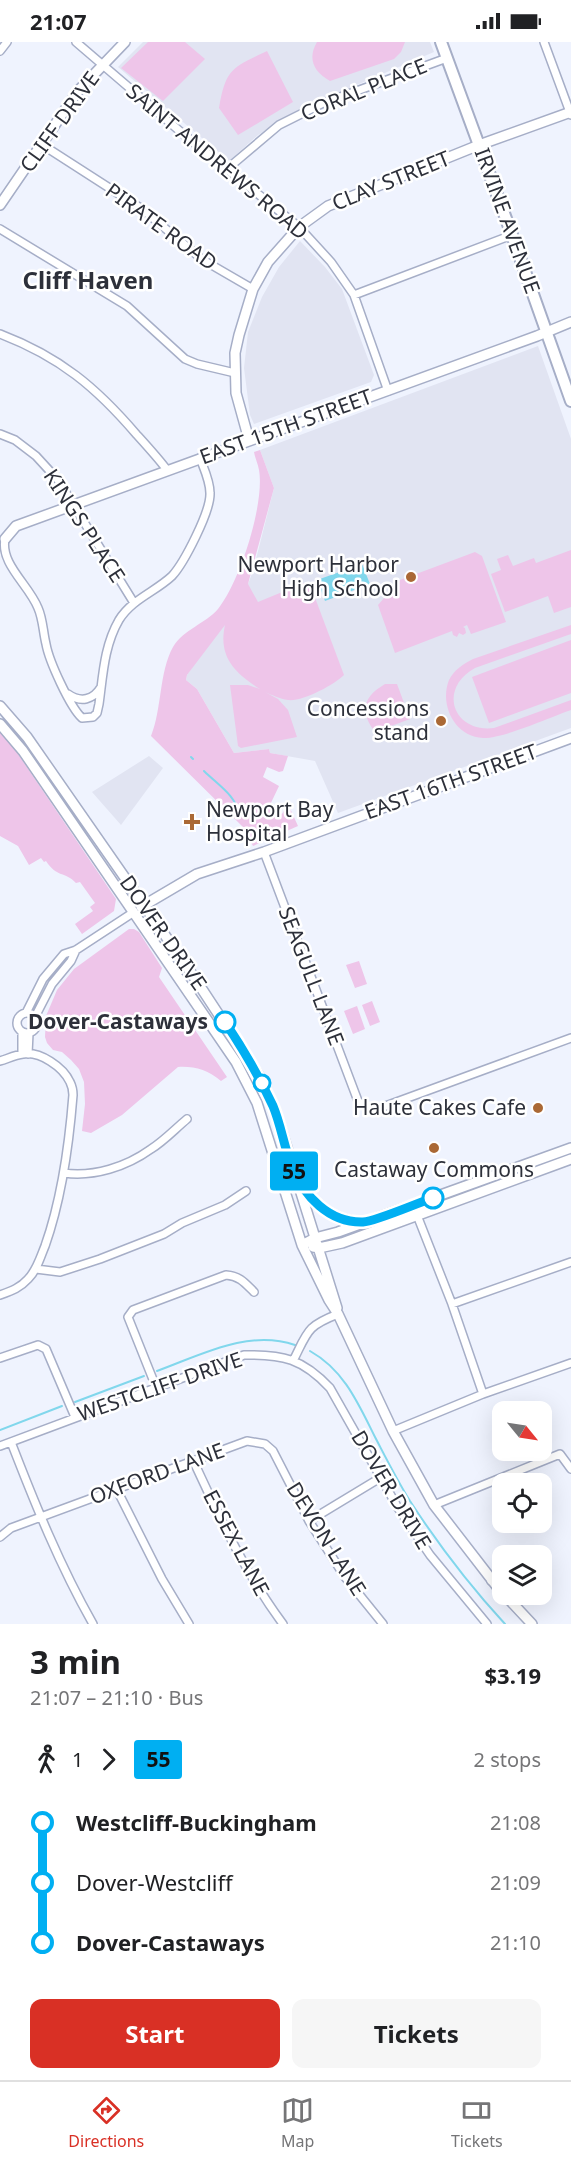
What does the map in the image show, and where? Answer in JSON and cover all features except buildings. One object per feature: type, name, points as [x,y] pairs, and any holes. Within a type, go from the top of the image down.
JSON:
[{"type":"main road","name":"IRVINE AVENUE","points":[[441,42],[571,401]]},
{"type":"street","points":[[0,51],[7,42]]},
{"type":"street","name":"SAINT ANDREWS ROAD","points":[[76,42],[298,227],[331,262],[344,277],[354,295],[387,391]]},
{"type":"street","name":"CLIFF DRIVE","points":[[0,205],[78,91],[125,42]]},
{"type":"street","points":[[544,42],[571,113]]},
{"type":"street","name":"CORAL PLACE","points":[[227,169],[279,125],[321,104],[447,58]]},
{"type":"street","name":"CLAY STREET","points":[[249,440],[236,393],[235,373],[239,335],[253,289],[268,262],[298,227],[328,206],[479,145],[571,113]]},
{"type":"street","name":"PIRATE ROAD","points":[[41,144],[142,208],[203,260],[253,289]]},
{"type":"street","points":[[0,229],[127,306],[185,358],[197,364],[235,373]]},
{"type":"street","points":[[354,295],[512,235]]},
{"type":"street","name":"EAST 15TH STREET","points":[[5,539],[16,526],[571,322]]},
{"type":"street","points":[[0,334],[40,352],[82,380],[109,403],[166,470]]},
{"type":"street","name":"KINGS PLACE","points":[[0,434],[15,440],[36,456],[58,480],[134,603]]},
{"type":"street","points":[[5,539],[3,547],[5,556],[39,608],[49,656],[66,693],[76,713],[82,718],[93,717],[97,713],[109,639],[121,617],[134,603],[172,576],[204,520],[210,494],[200,458]]},
{"type":"street","points":[[66,693],[74,698],[89,698],[97,694],[102,684]]},
{"type":"street","name":"DOVER DRIVE","points":[[0,706],[27,737],[261,1079],[277,1116],[338,1314]]},
{"type":"street","name":"DOVER DRIVE","points":[[0,724],[134,912],[236,1062],[256,1103],[302,1245],[338,1314],[393,1431],[434,1505],[491,1581]]},
{"type":"street","name":"EAST 16TH STREET","points":[[134,912],[197,874],[264,852],[571,738]]},
{"type":"street","name":"SEAGULL LANE","points":[[264,852],[358,1101],[369,1108],[380,1108],[571,1038]]},
{"type":"street","points":[[26,1013],[44,979],[64,954],[76,950],[134,912]]},
{"type":"street","points":[[25,1032],[36,1026],[35,1017],[52,984],[71,961],[76,950]]},
{"type":"street","points":[[44,979],[52,984]]},
{"type":"street","points":[[25,1032],[18,1027],[17,1021],[20,1015],[26,1013],[35,1017]]},
{"type":"street","points":[[25,1032],[25,1054]]},
{"type":"street","points":[[0,1061],[25,1054],[48,1060],[61,1069],[71,1083],[73,1095],[64,1173],[57,1210],[36,1269],[17,1289],[0,1295]]},
{"type":"street","points":[[236,1062],[246,1054]]},
{"type":"street","points":[[64,1173],[96,1174],[123,1164],[151,1150],[187,1119]]},
{"type":"street","points":[[302,1245],[315,1238],[366,1222],[571,1148]]},
{"type":"street","points":[[302,1245],[319,1248],[342,1243],[571,1159]]},
{"type":"street","points":[[292,1166],[304,1190],[320,1206],[340,1218],[366,1222]]},
{"type":"street","points":[[36,1269],[60,1272],[100,1259],[164,1234],[182,1223],[225,1205],[246,1191]]},
{"type":"street","points":[[413,1205],[452,1304],[483,1394]]},
{"type":"street","points":[[452,1304],[571,1262]]},
{"type":"street","points":[[156,1387],[128,1317],[133,1310],[226,1275],[243,1280],[254,1292]]},
{"type":"street","points":[[294,1359],[308,1331],[319,1321],[338,1314]]},
{"type":"street","points":[[0,1358],[38,1345],[45,1349],[75,1417]]},
{"type":"street","name":"WESTCLIFF DRIVE","points":[[0,1446],[244,1355],[268,1355],[294,1359]]},
{"type":"street","name":"DOVER DRIVE","points":[[294,1359],[315,1372],[330,1388],[380,1478],[430,1555],[487,1624]]},
{"type":"street","points":[[393,1431],[483,1394],[571,1363]]},
{"type":"street","name":"OXFORD LANE","points":[[0,1537],[11,1528],[247,1441],[265,1444],[273,1451]]},
{"type":"street","points":[[11,1442],[40,1517],[72,1587],[93,1624]]},
{"type":"street","name":"DEVON LANE","points":[[273,1451],[309,1521],[345,1577],[383,1624]]},
{"type":"street","points":[[434,1505],[560,1454],[571,1469]]},
{"type":"street","name":"ESSEX LANE","points":[[193,1460],[231,1543],[283,1624]]},
{"type":"street","points":[[309,1521],[380,1478]]},
{"type":"street","points":[[116,1488],[162,1579],[189,1624]]},
{"type":"street","name":"DOVER DRIVE","points":[[514,1605],[532,1624]]},
{"type":"shaded area","points":[[143,42],[430,42],[434,52],[298,110],[258,135],[229,161],[118,67]]},
{"type":"shaded area","points":[[148,42],[185,42],[205,59],[163,101],[121,68]]},
{"type":"shaded area","points":[[317,42],[405,42],[401,52],[394,59],[330,81],[320,74],[312,59]]},
{"type":"shaded area","points":[[267,51],[293,102],[238,135],[219,108],[225,85],[232,71],[238,66]]},
{"type":"shaded area","points":[[300,241],[342,289],[374,375],[371,382],[254,424],[250,415],[244,368],[248,332],[262,297],[279,267]]},
{"type":"shaded area","name":"Newport Harbor High School","points":[[538,346],[571,439],[571,728],[338,813],[315,761],[270,753],[269,749],[234,753],[197,689],[186,680],[187,675],[248,584],[253,571],[274,488],[260,450]]},
{"type":"shaded area","points":[[260,450],[274,488],[248,584],[258,602],[304,583],[311,587],[344,675],[318,692],[294,700],[282,699],[265,692],[278,699],[288,710],[297,737],[241,748],[238,746],[230,685],[248,685],[260,689],[243,677],[230,663],[224,646],[225,625],[187,675],[186,680],[197,689],[234,753],[269,749],[270,753],[288,756],[283,771],[279,772],[267,767],[263,777],[279,786],[269,807],[282,814],[288,804],[298,826],[253,846],[243,827],[151,736],[165,668],[173,647],[183,636],[218,609],[235,581],[249,542],[258,502],[259,470],[254,452]]},
{"type":"shaded area","points":[[571,550],[571,607],[554,613],[548,596],[505,612],[491,574],[501,570],[497,559],[508,555],[513,566],[534,558],[536,563]]},
{"type":"shaded area","points":[[475,552],[482,556],[506,622],[471,634],[467,625],[463,627],[466,633],[463,635],[459,633],[457,637],[452,631],[395,653],[378,605],[400,580]]},
{"type":"shaded area","points":[[571,625],[571,634],[475,668],[463,677],[456,687],[454,697],[455,707],[460,716],[468,724],[480,728],[494,728],[571,700],[571,710],[491,737],[473,736],[457,726],[448,709],[446,690],[451,676],[459,668],[473,659]]},
{"type":"shaded area","points":[[571,640],[571,693],[489,723],[472,677]]},
{"type":"shaded area","points":[[385,684],[397,684],[410,719],[375,732],[365,711],[366,705],[372,694]]},
{"type":"shaded area","points":[[0,732],[16,751],[116,899],[114,911],[82,934],[75,924],[93,911],[90,907],[95,903],[80,882],[76,883],[57,872],[41,858],[29,865],[18,846],[0,836]]},
{"type":"shaded area","points":[[149,756],[163,768],[121,825],[92,792]]},
{"type":"shaded area","points":[[129,929],[139,932],[162,968],[159,977],[227,1077],[221,1081],[201,1069],[178,1067],[122,1115],[91,1133],[82,1131],[85,1104],[84,1082],[79,1069],[62,1052],[53,1050],[47,1043],[46,1016],[57,990],[74,969]]},
{"type":"shaded area","points":[[359,961],[367,984],[355,988],[346,965]]},
{"type":"shaded area","points":[[372,1001],[380,1022],[370,1026],[362,1005]]},
{"type":"shaded area","points":[[357,1006],[365,1029],[353,1034],[344,1011]]},
{"type":"water","points":[[362,564],[370,584],[325,601],[317,580]]},
{"type":"waterway","points":[[204,771],[231,796],[240,816]]},
{"type":"waterway","points":[[157,1371],[242,1342],[260,1340],[295,1345]]},
{"type":"waterway","points":[[310,1351],[332,1368],[349,1388],[410,1501],[455,1564],[505,1624]]},
{"type":"waterway","points":[[75,1402],[144,1376]]},
{"type":"waterway","points":[[0,1430],[62,1406]]},
{"type":"bus line","name":"55","points":[[225,1022],[261,1079],[277,1116],[292,1166],[311,1199],[329,1213],[340,1218],[366,1222],[433,1198]]},
{"type":"place","name":"Newport Harbor High School","points":[[411,577]]},
{"type":"place","name":"Concessions stand","points":[[441,721]]},
{"type":"place","name":"Newport Bay Hospital","points":[[192,822]]},
{"type":"place","name":"Dover-Castaways","points":[[225,1022]]},
{"type":"place","name":"Haute Cakes Cafe","points":[[538,1108]]},
{"type":"place","name":"Castaway Commons","points":[[434,1148]]},
{"type":"district","name":"Cliff Haven","points":[[88,281]]}]
